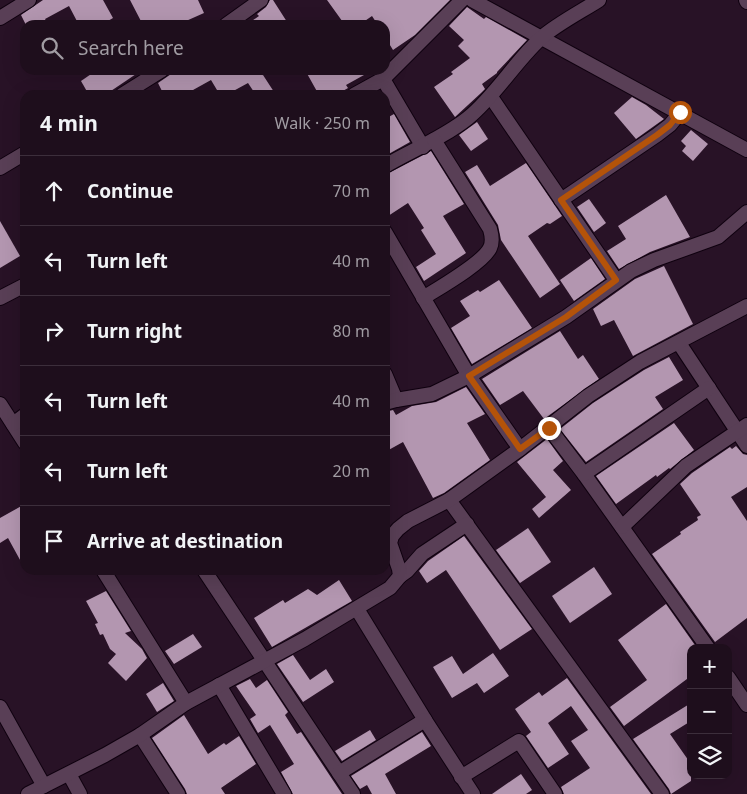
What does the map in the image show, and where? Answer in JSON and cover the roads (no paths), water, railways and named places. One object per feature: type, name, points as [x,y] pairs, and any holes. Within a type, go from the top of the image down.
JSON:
[{"type":"street","points":[[0,18],[27,0]]},
{"type":"street","points":[[233,20],[261,0]]},
{"type":"street","points":[[390,72],[462,0]]},
{"type":"street","points":[[472,0],[747,150]]},
{"type":"street","points":[[390,163],[429,143],[467,118],[491,97],[511,71],[542,37],[599,0]]},
{"type":"street","points":[[130,90],[154,75]]},
{"type":"street","points":[[363,90],[387,75]]},
{"type":"street","points":[[383,79],[490,229],[492,239],[489,250],[479,260],[423,298]]},
{"type":"street","points":[[491,97],[616,280]]},
{"type":"street","points":[[561,200],[657,135],[670,125],[680,112]]},
{"type":"street","points":[[0,168],[20,157]]},
{"type":"street","points":[[391,402],[432,394],[469,376],[566,317],[616,280],[654,260],[718,237],[747,212]]},
{"type":"street","points":[[390,241],[469,376],[520,449]]},
{"type":"street","points":[[0,298],[20,288]]},
{"type":"street","points":[[400,576],[390,544],[392,536],[408,521],[448,500],[549,428],[588,396],[640,362],[747,306]]},
{"type":"street","points":[[678,343],[709,388],[742,428],[747,446]]},
{"type":"street","points":[[584,474],[709,388]]},
{"type":"street","points":[[0,404],[20,436]]},
{"type":"street","points":[[13,424],[20,419]]},
{"type":"street","points":[[549,428],[705,644]]},
{"type":"street","points":[[622,527],[686,466],[742,428]]},
{"type":"street","points":[[448,500],[662,794]]},
{"type":"street","points":[[28,794],[140,735],[186,703],[358,609],[390,588],[422,554],[467,524]]},
{"type":"street","points":[[106,575],[186,703]]},
{"type":"street","points":[[207,575],[353,794]]},
{"type":"street","points":[[358,609],[473,794]]},
{"type":"street","points":[[732,680],[743,688],[747,705]]},
{"type":"street","points":[[219,685],[284,794]]},
{"type":"street","points":[[0,707],[44,786]]},
{"type":"street","points":[[339,773],[426,720]]},
{"type":"street","points":[[140,735],[178,794]]},
{"type":"street","points":[[461,777],[519,741],[555,794]]},
{"type":"street","points":[[69,774],[80,794]]}]
